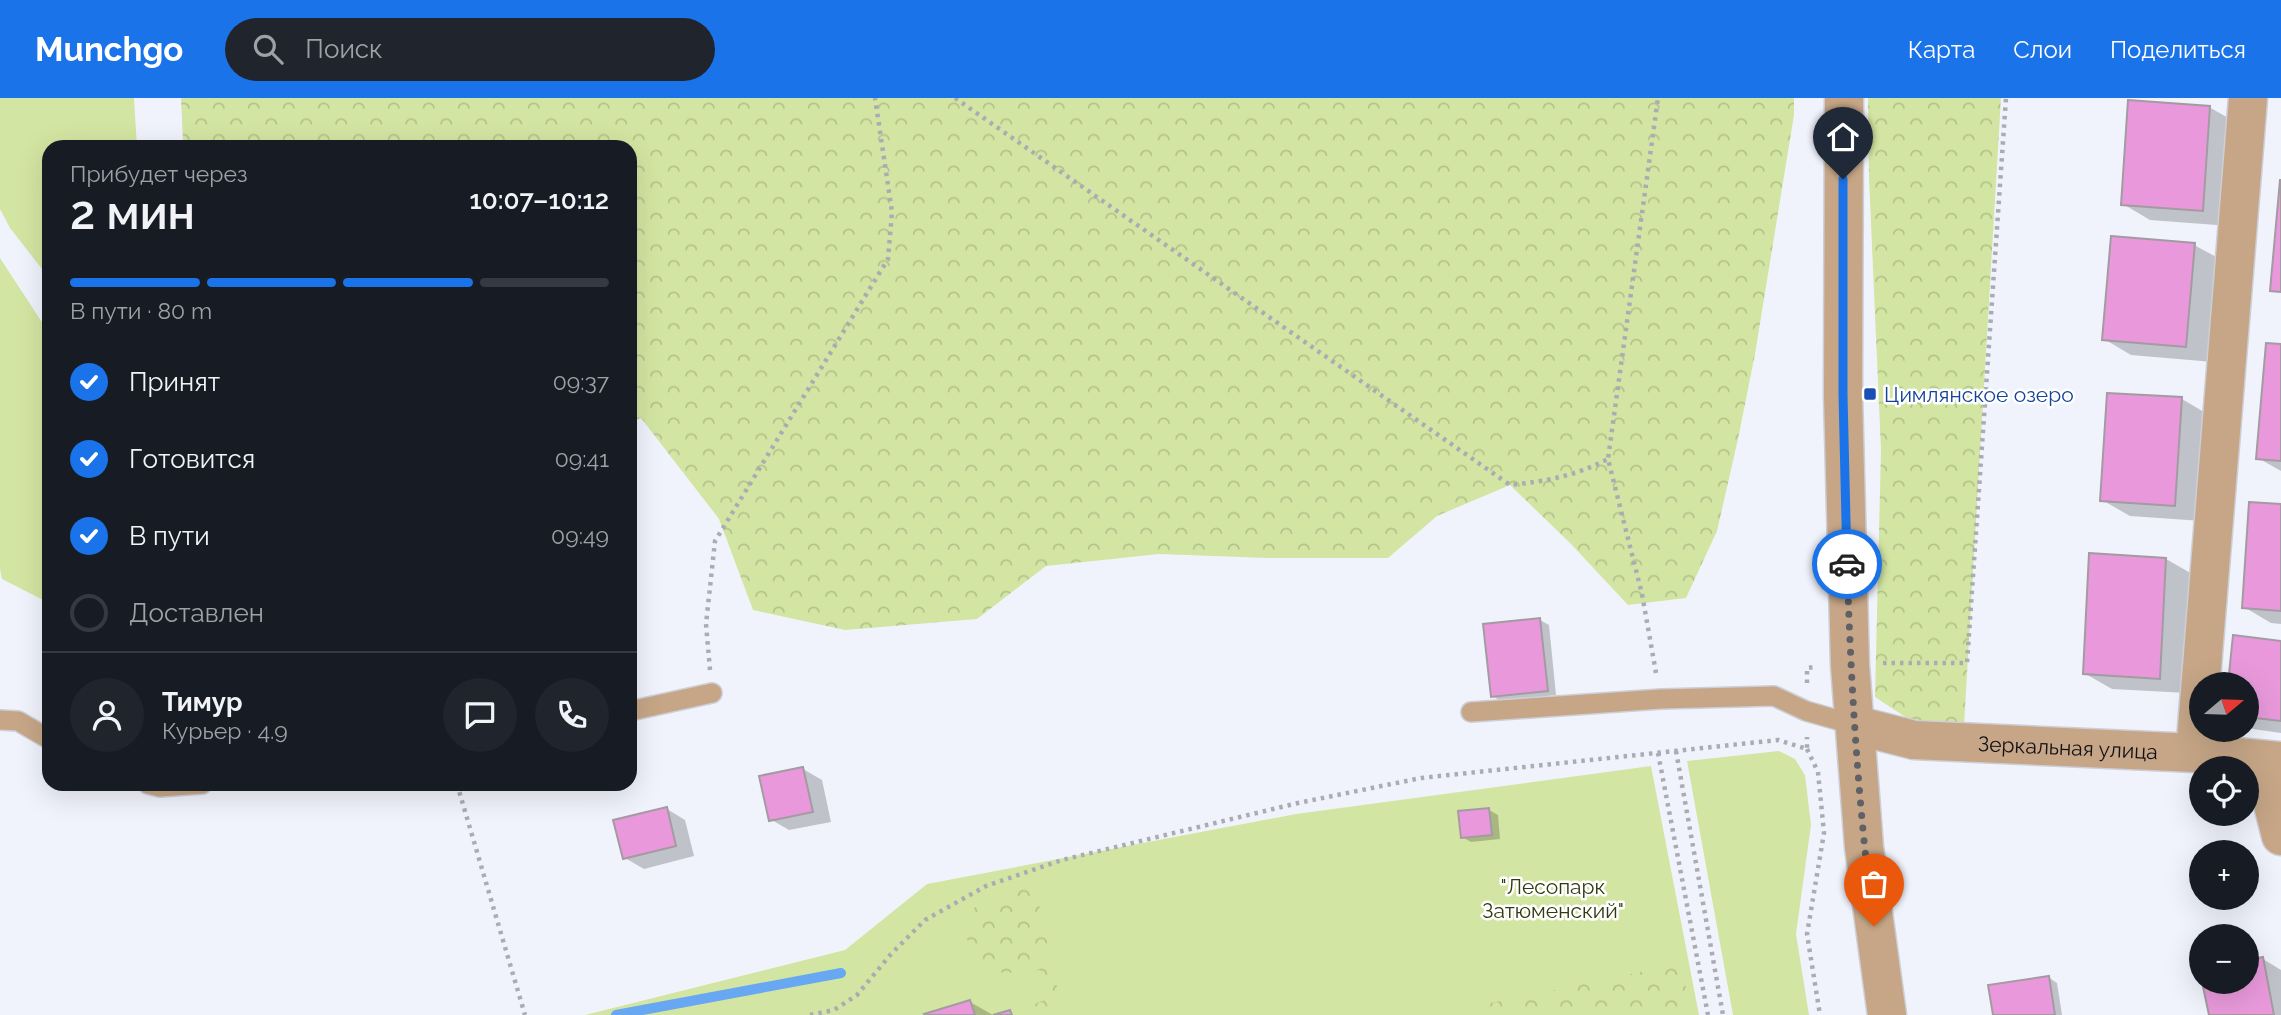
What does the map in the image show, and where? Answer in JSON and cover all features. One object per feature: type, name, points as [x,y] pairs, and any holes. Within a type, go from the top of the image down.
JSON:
[{"type":"street","points":[[1844,98],[1843,395],[1850,665],[1864,847],[1886,1015]]},
{"type":"street","points":[[2195,753],[2248,98]]},
{"type":"street","name":"Зеркальная улица","points":[[1856,725],[1914,740],[2195,753],[2272,761]]},
{"type":"street","points":[[2272,761],[2281,836]]},
{"type":"lane","points":[[637,710],[712,694]]},
{"type":"lane","points":[[1471,712],[1661,699],[1774,696],[1806,711],[1856,725]]},
{"type":"lane","points":[[0,720],[18,721],[42,735]]},
{"type":"path","points":[[712,694],[706,624],[715,541],[888,259],[892,212],[875,98]]},
{"type":"path","points":[[955,98],[1510,485],[1582,472],[1608,459]]},
{"type":"path","points":[[1658,98],[1608,459],[1642,594],[1661,699]]},
{"type":"path","points":[[1820,1015],[1807,934],[1824,833],[1818,772],[1807,749],[1807,668],[1967,663],[2006,98]]},
{"type":"path","points":[[810,1015],[834,1010],[857,995],[891,954],[925,920],[986,886],[1062,860],[1298,803],[1421,778],[1778,740],[1807,749]]},
{"type":"path","points":[[1676,751],[1723,1015]]},
{"type":"path","points":[[1658,753],[1708,1015]]},
{"type":"path","points":[[459,791],[525,1015]]},
{"type":"green space","points":[[0,98],[134,98],[137,140],[42,140],[42,269],[10,228],[0,209]]},
{"type":"green space","points":[[181,98],[1794,98],[1794,115],[1755,354],[1738,439],[1717,531],[1686,598],[1628,605],[1571,544],[1510,485],[1437,516],[1388,558],[1267,558],[1159,554],[1046,566],[977,619],[845,630],[753,610],[719,519],[641,418],[637,419],[637,140],[183,140]]},
{"type":"green space","points":[[1868,98],[2001,98],[1964,725],[1913,722],[1875,697],[1881,450]]},
{"type":"green space","points":[[0,258],[42,322],[42,599],[2,579]]},
{"type":"green space","points":[[1779,751],[1795,759],[1805,775],[1811,825],[1796,934],[1809,1015],[1733,1015],[1687,761]]},
{"type":"green space","name":"\"Лесопарк Затюменский\"","points":[[1651,766],[1699,1015],[585,1015],[845,950],[927,884],[1296,814]]},
{"type":"green space","points":[[1034,881],[1063,1015],[1025,1015],[1022,1009],[1047,999],[1040,970],[1006,973],[984,967],[977,960],[966,935],[962,916],[985,901]]},
{"type":"green space","points":[[1681,965],[1692,1015],[1433,1015],[1655,969]]},
{"type":"building","points":[[2128,100],[2210,106],[2203,211],[2121,205]]},
{"type":"building","points":[[2281,180],[2281,292],[2270,291]]},
{"type":"building","points":[[2111,236],[2195,243],[2186,347],[2102,340]]},
{"type":"building","points":[[2266,343],[2281,344],[2281,461],[2256,459]]},
{"type":"building","points":[[2107,393],[2182,397],[2175,506],[2100,501]]},
{"type":"building","points":[[2249,502],[2281,504],[2281,611],[2242,608]]},
{"type":"building","points":[[2089,553],[2166,558],[2160,679],[2083,674]]},
{"type":"building","points":[[1540,618],[1548,691],[1491,697],[1483,624]]},
{"type":"building","points":[[2233,635],[2281,641],[2281,721],[2259,718],[2259,672],[2229,672]]},
{"type":"building","points":[[803,767],[813,812],[769,821],[759,776]]},
{"type":"building","points":[[667,807],[676,846],[623,859],[613,820]]},
{"type":"building","points":[[1489,808],[1492,835],[1461,838],[1458,811]]},
{"type":"building","points":[[2263,957],[2274,1015],[2209,1015],[2205,994],[2259,994],[2259,958]]},
{"type":"building","points":[[2049,976],[2055,1015],[1993,1015],[1988,985]]},
{"type":"building","points":[[970,1000],[975,1015],[924,1014]]},
{"type":"building","points":[[1010,1010],[1012,1015],[993,1015]]},
{"type":"waterway","points":[[616,1015],[841,973]]},
{"type":"way so far","points":[[1847,564],[1850,665],[1864,847],[1874,926]]},
{"type":"place","name":"Цимлянское озеро","points":[[1870,394]]},
{"type":"route","points":[[1843,179],[1843,395],[1847,564]]}]
